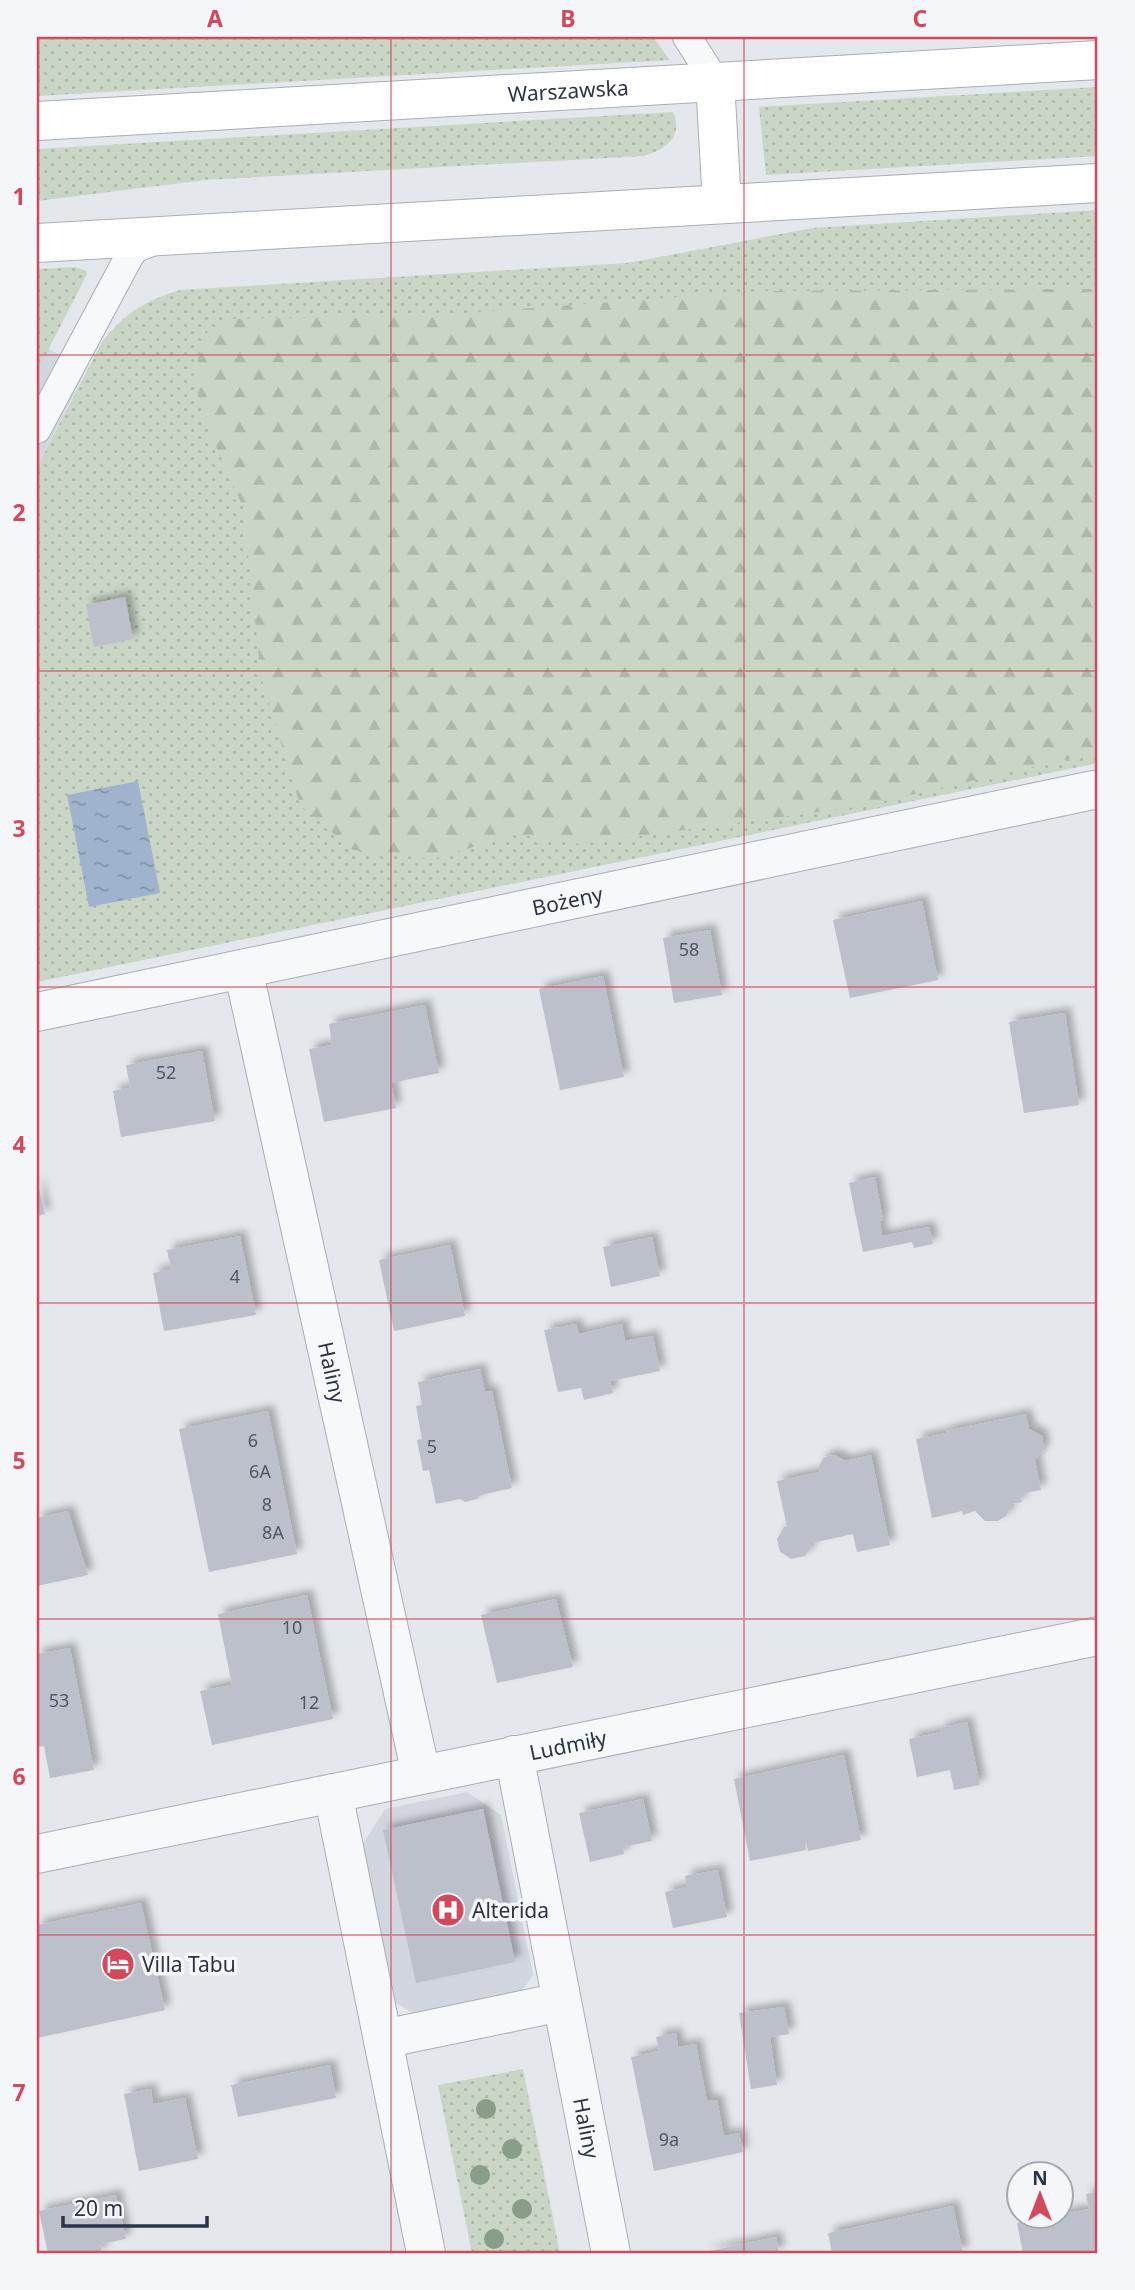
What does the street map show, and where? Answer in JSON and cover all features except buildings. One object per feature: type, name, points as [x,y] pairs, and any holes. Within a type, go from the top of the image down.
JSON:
[{"type":"main road","name":"Warszawska","points":[[37,121],[1098,60]]},
{"type":"main road","points":[[715,81],[722,204]]},
{"type":"main road","points":[[37,243],[1098,183]]},
{"type":"street","name":"Bożeny","points":[[37,1012],[1098,789]]},
{"type":"street","name":"Haliny","points":[[243,969],[421,1774]]},
{"type":"street","name":"Ludmiły","points":[[37,1854],[1098,1636]]},
{"type":"street","name":"Haliny","points":[[514,1755],[611,2253]]},
{"type":"street","points":[[333,1793],[426,2253]]},
{"type":"street","points":[[383,2039],[561,2002]]},
{"type":"lane","points":[[687,37],[715,81]]},
{"type":"lane","points":[[37,429],[130,255],[147,243],[172,236]]},
{"type":"shaded area","points":[[48,349],[87,368],[37,467],[37,372]]},
{"type":"shaded area","name":"Alterida","points":[[467,1792],[501,1815],[533,1975],[521,1992],[414,2014],[395,2002],[363,1844],[385,1809]]},
{"type":"green space","points":[[37,37],[653,37],[670,60],[37,96]]},
{"type":"green space","points":[[1098,87],[1098,156],[766,175],[759,107]]},
{"type":"green space","points":[[673,112],[676,121],[674,135],[665,146],[644,156],[205,180],[37,201],[37,149]]},
{"type":"green space","points":[[1098,210],[1098,763],[37,982],[37,467],[102,342],[136,309],[180,290],[628,263],[812,228]]},
{"type":"green space","points":[[75,267],[87,274],[37,372],[37,269]]},
{"type":"green space","points":[[1098,289],[1098,752],[862,806],[579,844],[517,834],[433,859],[353,850],[300,805],[261,677],[243,507],[209,431],[193,378],[205,334],[232,319],[437,315],[758,291]]},
{"type":"green space","points":[[523,2069],[560,2253],[472,2253],[438,2085]]},
{"type":"water","points":[[138,781],[160,893],[89,907],[67,795]]},
{"type":"place","name":"Alterida","points":[[448,1910]]},
{"type":"place","name":"Villa Tabu","points":[[118,1964]]}]
